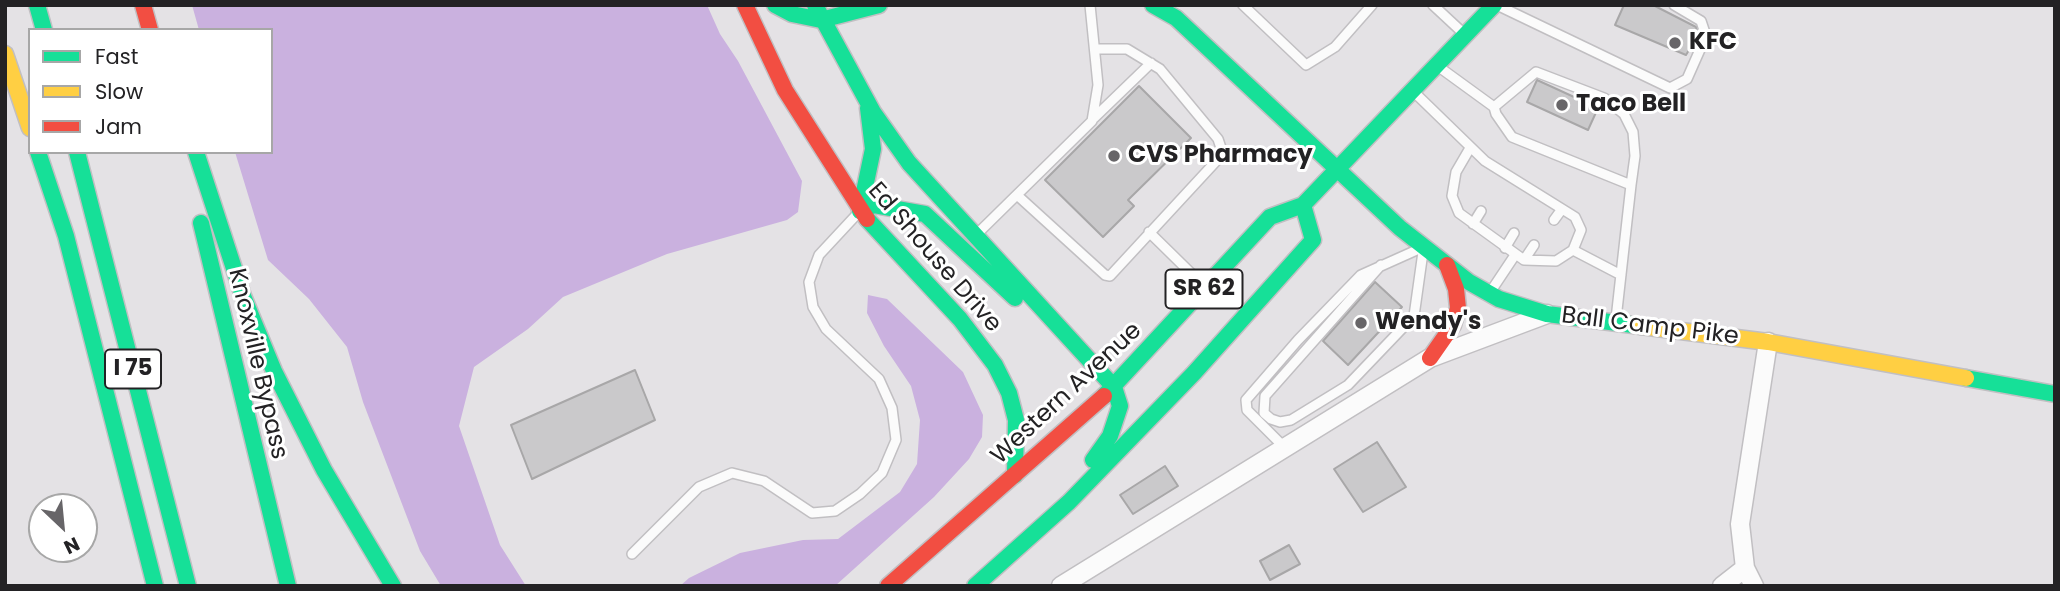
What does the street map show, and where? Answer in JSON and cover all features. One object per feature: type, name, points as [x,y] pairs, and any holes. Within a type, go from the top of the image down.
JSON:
[{"type":"main road","points":[[37,5],[43,28]]},
{"type":"main road","name":"Ed Shouse Drive","points":[[745,5],[785,90],[860,211],[960,319],[995,365],[1009,393],[1016,420],[1015,475]]},
{"type":"main road","points":[[775,5],[792,14],[818,12],[842,18],[879,5]]},
{"type":"main road","points":[[1153,5],[1179,15],[1339,168],[1447,265],[1490,293],[1548,314]]},
{"type":"main road","name":"Western Avenue","points":[[888,586],[1114,387],[1270,217],[1303,205],[1495,5]]},
{"type":"main road","name":"Ed Shouse Drive","points":[[818,12],[868,102],[909,163],[1114,387]]},
{"type":"main road","points":[[5,54],[28,122]]},
{"type":"main road","points":[[860,211],[873,149],[868,102]]},
{"type":"main road","points":[[39,154],[66,236],[155,586]]},
{"type":"main road","name":"I 75","points":[[78,154],[188,586]]},
{"type":"main road","name":"Knoxville Bypass","points":[[183,154],[288,586]]},
{"type":"main road","points":[[197,154],[243,296],[274,370],[324,470],[393,586]]},
{"type":"main road","points":[[860,211],[874,205],[925,214],[1012,296],[1055,323]]},
{"type":"main road","points":[[975,586],[1069,502],[1194,373],[1313,240],[1303,205]]},
{"type":"main road","points":[[1430,358],[1453,325],[1458,308],[1456,289],[1447,265]]},
{"type":"main road","name":"Ball Camp Pike","points":[[1548,314],[1768,342],[2055,394]]},
{"type":"main road","points":[[1069,502],[1088,466],[1110,436],[1120,406],[1114,387]]},
{"type":"street","name":"Ball Camp Pike","points":[[1061,586],[1430,358],[1548,314]]},
{"type":"street","points":[[1754,586],[1745,568],[1740,524],[1768,342]]},
{"type":"street","points":[[1722,586],[1745,568]]},
{"type":"lane","points":[[1090,5],[1098,85],[1092,121]]},
{"type":"lane","points":[[1242,5],[1306,65],[1335,47],[1373,5]]},
{"type":"lane","points":[[1433,5],[1465,36]]},
{"type":"lane","points":[[1495,5],[1671,88],[1687,79],[1706,36],[1701,21],[1674,5]]},
{"type":"lane","points":[[1017,195],[1104,275],[1110,276],[1220,157],[1218,139],[1160,69],[1127,49],[1095,49]]},
{"type":"lane","points":[[975,236],[1151,63]]},
{"type":"lane","points":[[1437,66],[1494,107],[1512,136],[1631,185]]},
{"type":"lane","points":[[1494,107],[1536,72],[1604,98],[1624,114],[1633,132],[1635,156],[1615,323]]},
{"type":"lane","points":[[1413,91],[1470,148],[1504,173],[1575,217],[1581,230],[1573,250],[1556,261],[1524,260],[1459,213],[1451,196],[1456,172],[1470,148]]},
{"type":"lane","points":[[1497,184],[1504,173]]},
{"type":"lane","points":[[1531,205],[1538,194]]},
{"type":"lane","points":[[1554,220],[1562,209]]},
{"type":"lane","points":[[632,554],[699,486],[732,473],[764,481],[792,503],[812,513],[835,511],[860,494],[882,473],[896,440],[892,408],[879,379],[826,329],[813,307],[809,282],[819,255],[860,211]]},
{"type":"lane","points":[[1473,224],[1481,212]]},
{"type":"lane","points":[[1149,232],[1206,287]]},
{"type":"lane","points":[[1504,248],[1514,233]]},
{"type":"lane","points":[[1524,260],[1534,245]]},
{"type":"lane","points":[[1285,448],[1247,410],[1246,400],[1298,340],[1361,275],[1424,246]]},
{"type":"lane","points":[[1381,265],[1265,396],[1264,412],[1271,419],[1280,422],[1291,420],[1348,385],[1414,316],[1424,246]]},
{"type":"lane","points":[[1573,250],[1621,275]]},
{"type":"lane","points":[[1490,293],[1515,255]]},
{"type":"shaded area","points":[[192,5],[707,5],[720,34],[738,61],[802,181],[798,212],[787,220],[667,254],[563,297],[528,329],[474,367],[459,426],[500,545],[526,586],[441,586],[420,551],[363,402],[347,347],[309,299],[268,260],[236,154],[273,154],[273,28],[198,28]]},
{"type":"shaded area","points":[[868,295],[887,299],[963,372],[983,415],[982,437],[969,459],[934,497],[835,586],[680,586],[689,578],[740,553],[803,540],[838,539],[900,492],[917,464],[920,420],[911,386],[884,346],[867,313]]},
{"type":"building","name":"KFC","points":[[1624,5],[1653,5],[1696,27],[1698,35],[1686,55],[1615,25]]},
{"type":"building","name":"Taco Bell","points":[[1537,80],[1598,108],[1588,130],[1527,102]]},
{"type":"building","points":[[1139,86],[1191,138],[1128,200],[1134,206],[1103,237],[1045,180]]},
{"type":"building","name":"Wendy's","points":[[1375,282],[1402,307],[1348,365],[1323,341]]},
{"type":"building","points":[[635,370],[655,420],[532,479],[511,425]]},
{"type":"building","points":[[1377,442],[1406,487],[1363,512],[1334,469]]},
{"type":"building","points":[[1165,466],[1178,486],[1133,514],[1120,495]]},
{"type":"building","points":[[1289,545],[1300,564],[1270,580],[1260,561]]},
{"type":"traffic: fast","points":[[37,5],[43,28]]},
{"type":"traffic: fast","points":[[775,5],[792,14],[821,20],[879,5]]},
{"type":"traffic: fast","points":[[815,5],[873,112],[909,163],[1114,387]]},
{"type":"traffic: fast","points":[[1153,5],[1176,18],[1400,228],[1469,282],[1499,299],[1547,314],[1641,326]]},
{"type":"traffic: fast","points":[[1104,396],[1270,217],[1303,205],[1494,5]]},
{"type":"traffic: fast","points":[[860,211],[873,149],[868,108]]},
{"type":"traffic: fast","points":[[39,154],[66,236],[155,586]]},
{"type":"traffic: fast","points":[[78,154],[188,586]]},
{"type":"traffic: fast","points":[[197,154],[243,296],[274,371],[324,470],[393,586]]},
{"type":"traffic: fast","points":[[860,211],[874,205],[925,214],[1015,298]]},
{"type":"traffic: fast","points":[[975,586],[1069,502],[1194,373],[1313,240],[1303,205]]},
{"type":"traffic: fast","points":[[867,219],[960,319],[995,365],[1009,393],[1016,420],[1015,475]]},
{"type":"traffic: fast","points":[[201,223],[288,586]]},
{"type":"traffic: fast","points":[[1966,378],[2055,394]]},
{"type":"traffic: fast","points":[[1093,460],[1110,436],[1120,406],[1114,387]]},
{"type":"traffic: slow","points":[[5,54],[28,122]]},
{"type":"traffic: slow","points":[[1641,326],[1768,342],[1966,378]]},
{"type":"traffic: jam","points":[[143,5],[149,28]]},
{"type":"traffic: jam","points":[[745,5],[785,90],[867,219]]},
{"type":"traffic: jam","points":[[1430,358],[1453,325],[1458,308],[1456,289],[1447,265]]},
{"type":"traffic: jam","points":[[888,586],[1104,396]]},
{"type":"place","name":"KFC","points":[[1675,43]]},
{"type":"place","name":"Taco Bell","points":[[1562,105]]},
{"type":"place","name":"CVS Pharmacy","points":[[1114,156]]},
{"type":"place","name":"Wendy's","points":[[1361,323]]}]
